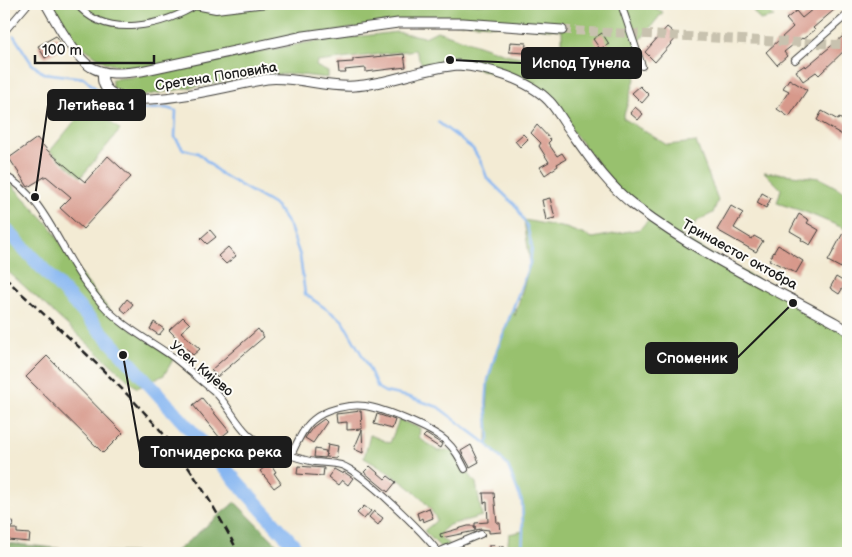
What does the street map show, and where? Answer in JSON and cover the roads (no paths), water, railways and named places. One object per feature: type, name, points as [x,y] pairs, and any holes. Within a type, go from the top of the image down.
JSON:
[{"type":"street","points":[[4,32],[28,4]]},
{"type":"street","points":[[46,4],[62,31],[87,64],[90,67],[115,74],[141,71],[304,36],[398,23],[463,23],[562,30]]},
{"type":"street","points":[[77,4],[92,18],[110,24],[128,25],[149,24],[170,19],[196,5],[216,10],[267,4]]},
{"type":"street","points":[[621,4],[642,66]]},
{"type":"street","points":[[795,60],[848,14]]},
{"type":"street","name":"Сретена Поповића","points":[[104,72],[102,77],[104,85],[115,96],[123,99],[141,100],[165,98],[274,79],[336,86],[362,85],[449,66],[470,66],[514,79],[533,88],[549,101],[593,163],[609,183],[623,196]]},
{"type":"street","name":"Усек Кијево","points":[[4,175],[22,187],[38,206],[76,269],[102,304],[116,318],[174,358],[215,393],[227,405],[249,435],[258,441],[291,455],[340,465],[360,474],[439,552]]},
{"type":"street","name":"Тринаестог октобра","points":[[623,196],[664,227],[710,255],[848,331]]},
{"type":"street","points":[[291,455],[307,426],[314,419],[340,408],[364,406],[413,423],[437,434],[455,450],[466,469]]},
{"type":"street","points":[[439,552],[481,534]]},
{"type":"waterway","points":[[14,36],[32,64],[43,73],[84,78],[107,99],[137,110],[166,108],[176,111],[175,137],[183,149],[198,153],[221,174],[276,206],[290,227],[300,256],[305,294],[342,320],[366,362],[378,388],[385,392],[409,397],[438,407],[487,444],[489,438],[486,404],[488,380],[495,356],[530,263],[532,247],[527,226],[516,206],[487,178],[482,164],[473,149],[438,122]]},
{"type":"waterway","points":[[4,227],[123,355],[299,553]]},
{"type":"waterway","points":[[487,444],[508,466],[522,502],[522,553]]},
{"type":"tunnel","points":[[562,30],[848,45]]},
{"type":"railway","points":[[4,277],[104,371],[161,431],[201,487],[235,546]]},
{"type":"place","name":"Испод Тунела","points":[[450,60]]},
{"type":"place","name":"Летићева 1","points":[[35,197]]},
{"type":"place","name":"Споменик","points":[[793,303]]},
{"type":"place","name":"Топчидерска река","points":[[123,355]]}]
